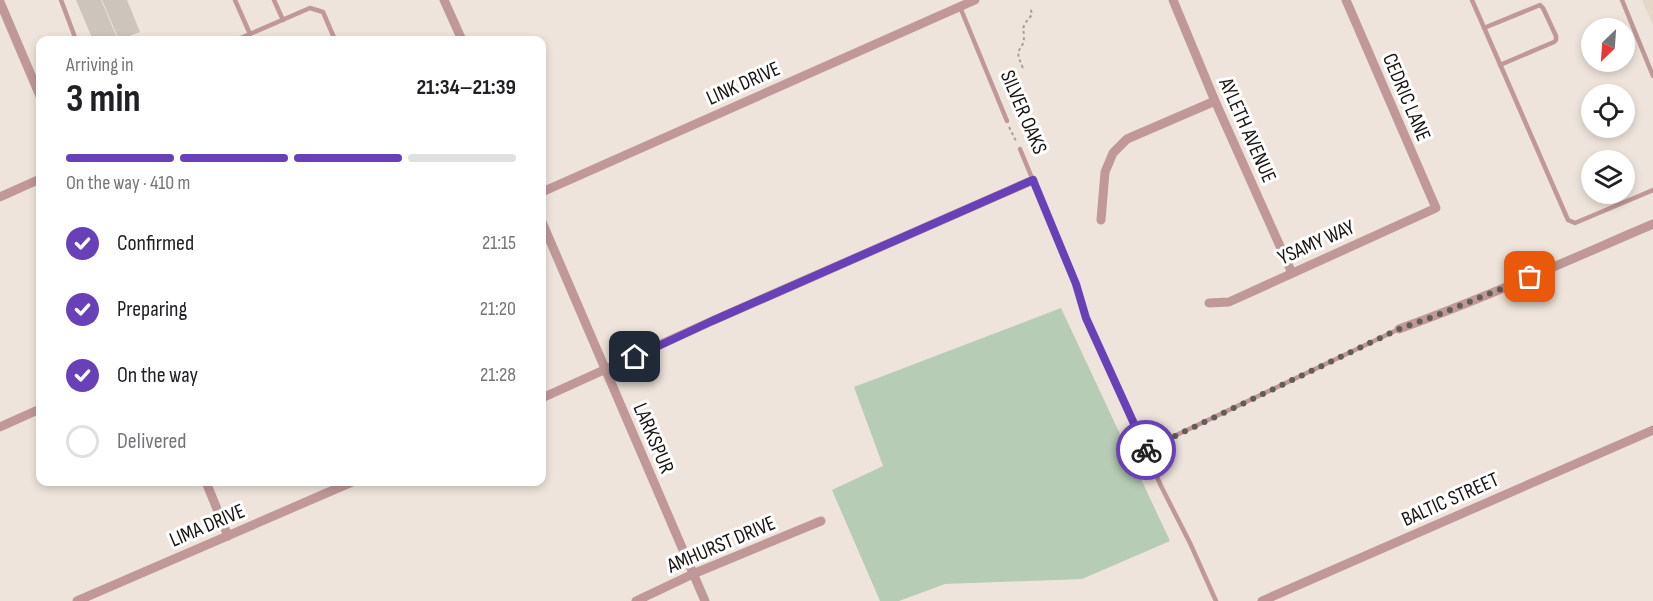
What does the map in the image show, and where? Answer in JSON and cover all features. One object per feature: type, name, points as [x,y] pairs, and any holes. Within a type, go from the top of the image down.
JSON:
[{"type":"street","points":[[445,0],[460,36]]},
{"type":"street","name":"LINK DRIVE","points":[[546,190],[958,3],[975,0]]},
{"type":"street","name":"AYLETH AVENUE","points":[[1173,0],[1215,101],[1292,273]]},
{"type":"street","name":"CEDRIC LANE","points":[[1346,0],[1436,208]]},
{"type":"street","points":[[0,2],[36,87]]},
{"type":"street","points":[[1101,220],[1105,172],[1113,153],[1127,139],[1215,101]]},
{"type":"street","points":[[546,396],[1033,180]]},
{"type":"street","points":[[0,197],[36,181]]},
{"type":"street","name":"YSAMY WAY","points":[[1209,303],[1229,302],[1436,208]]},
{"type":"street","points":[[1399,329],[1549,269],[1653,224]]},
{"type":"street","name":"LARKSPUR","points":[[546,231],[705,601]]},
{"type":"street","points":[[0,427],[36,411]]},
{"type":"street","name":"BALTIC STREET","points":[[1262,601],[1653,430]]},
{"type":"street","points":[[208,486],[228,536]]},
{"type":"street","name":"LIMA DRIVE","points":[[77,601],[343,486]]},
{"type":"street","name":"AMHURST DRIVE","points":[[636,601],[693,574],[821,521]]},
{"type":"lane","points":[[61,0],[74,36]]},
{"type":"lane","points":[[235,0],[250,34]]},
{"type":"lane","points":[[274,0],[283,20]]},
{"type":"lane","points":[[1472,0],[1568,220],[1575,223],[1653,190]]},
{"type":"lane","points":[[1622,0],[1653,76]]},
{"type":"lane","name":"SILVER OAKS","points":[[958,3],[1007,121]]},
{"type":"lane","points":[[1484,28],[1540,5],[1556,36],[1554,42],[1500,65]]},
{"type":"lane","points":[[245,36],[310,8],[323,12],[333,36]]},
{"type":"lane","name":"SILVER OAKS","points":[[1020,149],[1076,284],[1086,318],[1161,486],[1216,601]]},
{"type":"lane","points":[[1146,450],[1399,329]]},
{"type":"path","points":[[1023,68],[1017,53],[1023,41],[1024,27],[1032,14],[1030,7]]},
{"type":"path","name":"SILVER OAKS","points":[[1007,121],[1020,149]]},
{"type":"shaded area","points":[[1642,0],[1653,0],[1653,25]]},
{"type":"green space","points":[[1061,308],[1170,541],[1082,579],[945,584],[899,601],[880,601],[832,490],[883,466],[854,387]]},
{"type":"building","points":[[76,0],[101,0],[116,36],[91,36]]},
{"type":"building","points":[[102,0],[127,0],[140,32],[130,36],[117,36]]},
{"type":"way so far","points":[[1146,450],[1399,329],[1530,277]]},
{"type":"route","points":[[635,357],[1033,180],[1076,284],[1086,318],[1146,450]]}]
